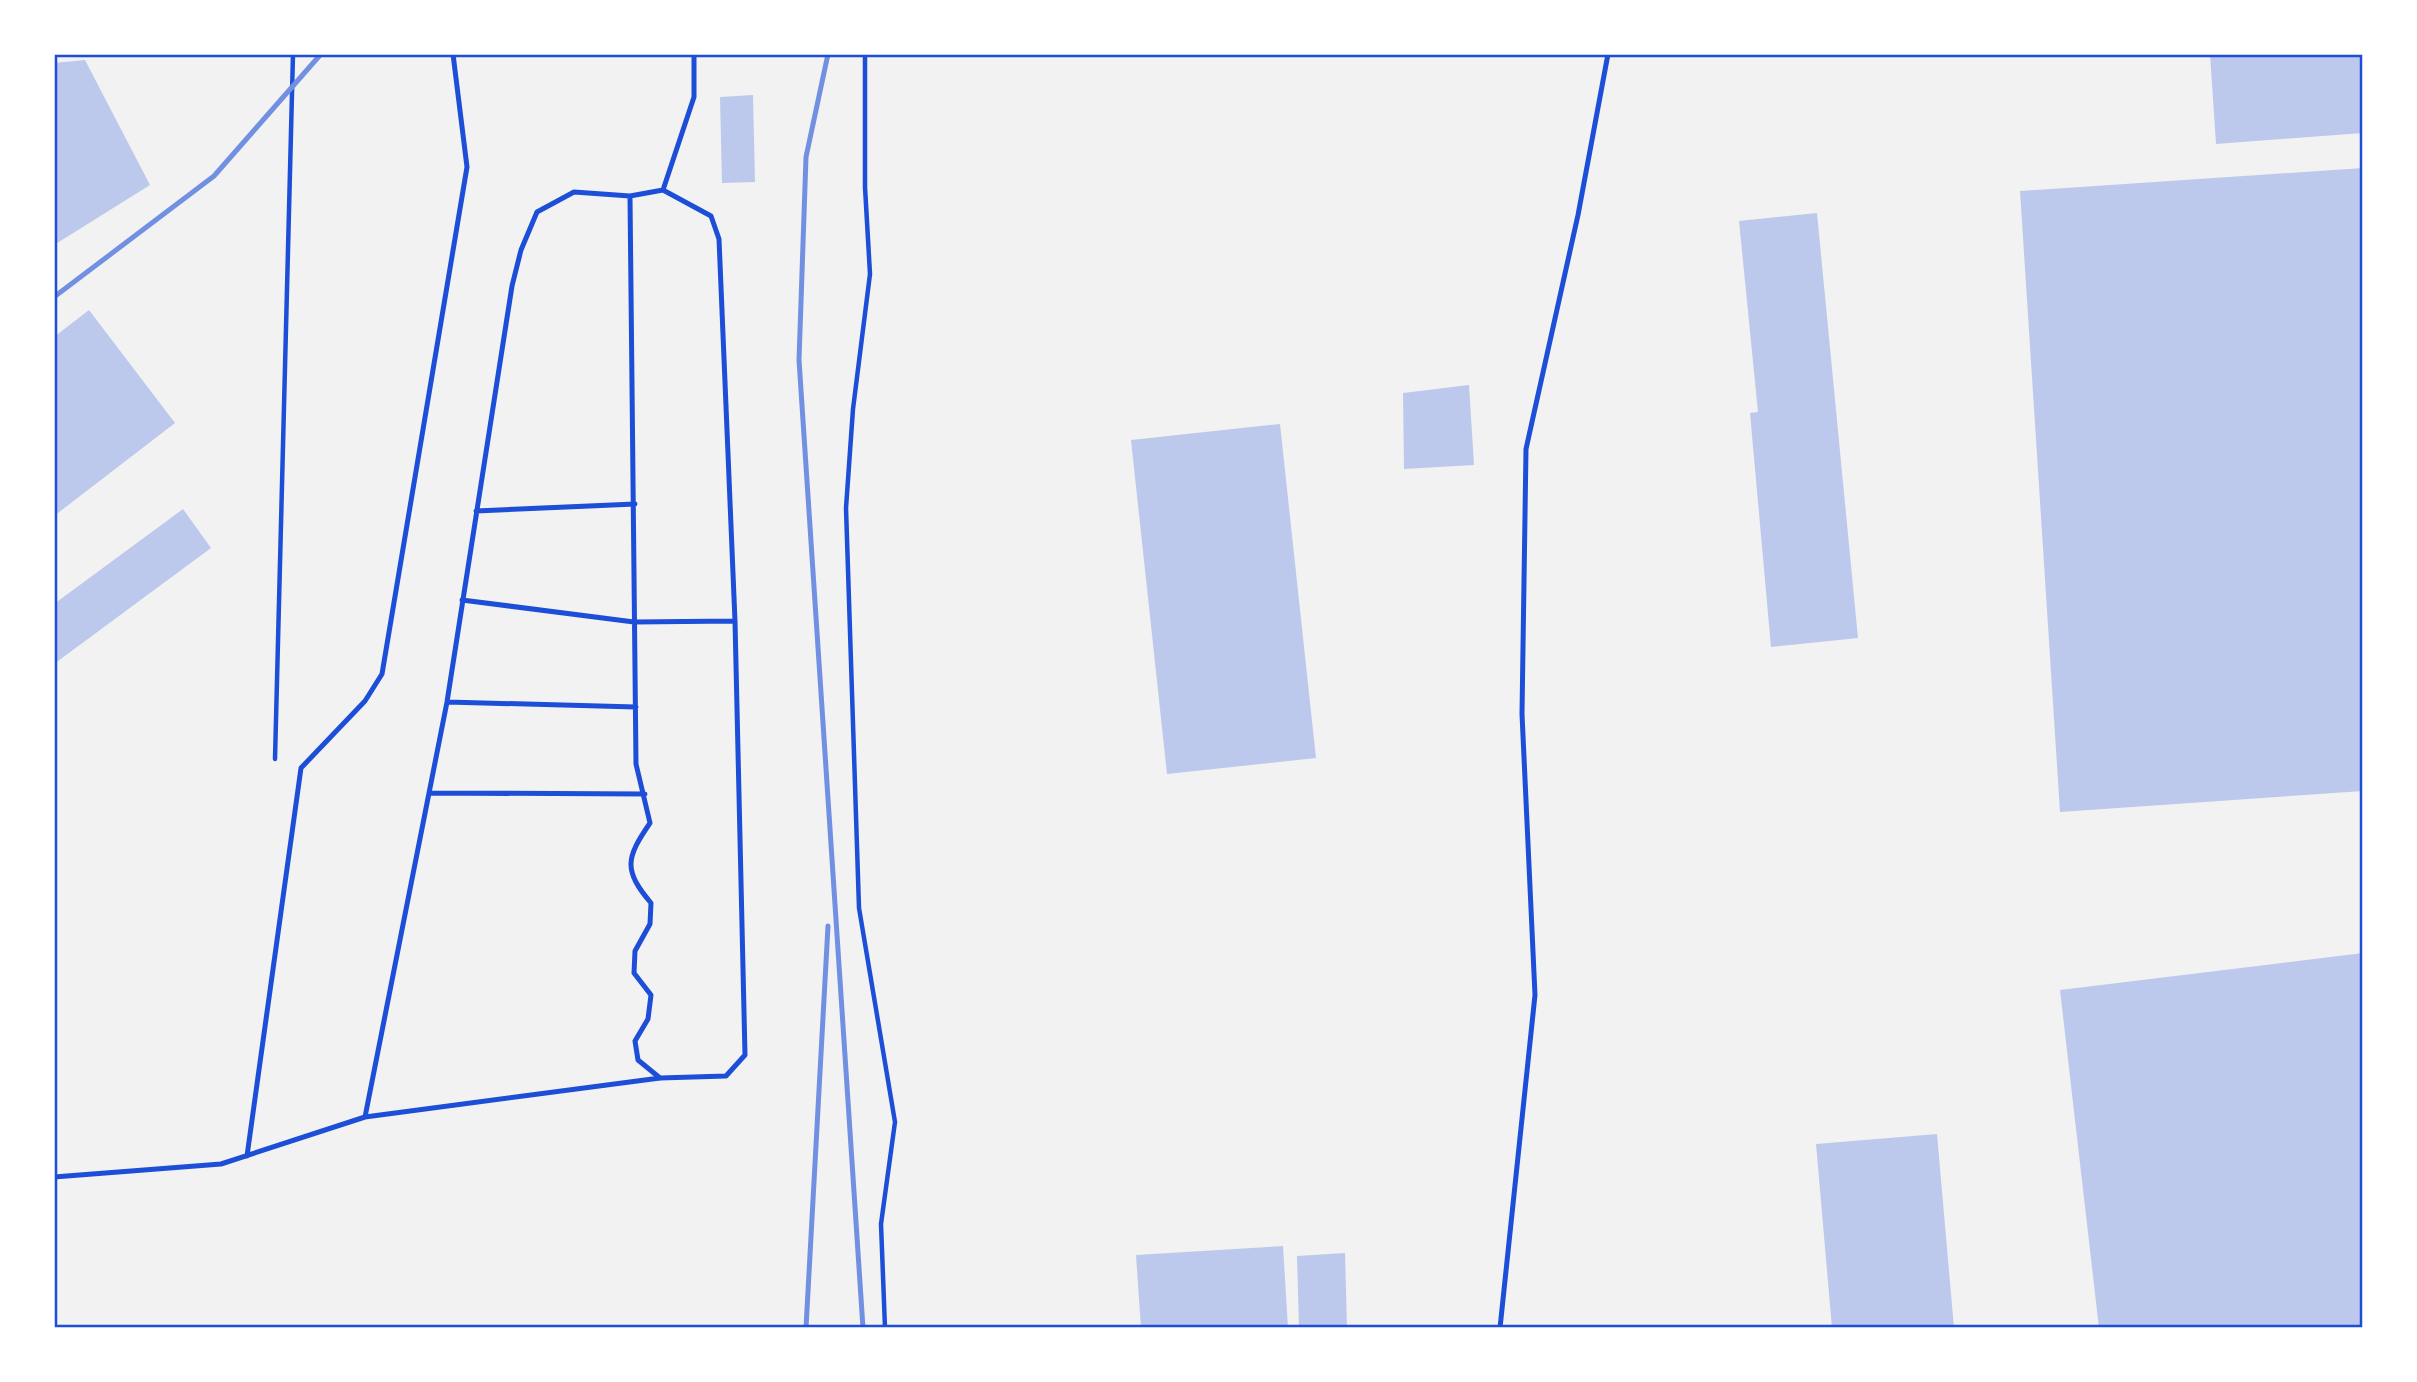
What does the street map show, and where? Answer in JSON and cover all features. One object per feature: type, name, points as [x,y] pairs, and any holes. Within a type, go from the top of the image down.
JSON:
[{"type":"lane","points":[[247,1156],[301,768],[365,701],[382,674],[467,167],[453,54]]},
{"type":"lane","points":[[663,190],[694,97],[694,54]]},
{"type":"lane","points":[[1500,1328],[1535,995],[1522,714],[1526,449],[1578,215],[1608,54]]},
{"type":"lane","points":[[54,1177],[221,1164],[365,1117],[660,1078],[726,1076],[745,1055],[735,621],[719,239],[711,216],[663,190],[631,196],[574,192],[537,212],[521,250],[512,286],[447,702],[365,1117]]},
{"type":"lane","points":[[631,196],[636,764],[650,823],[635,845],[629,867],[635,884],[651,903],[650,923],[635,951],[634,973],[651,995],[648,1019],[635,1041],[638,1060],[660,1078]]},
{"type":"lane","points":[[476,511],[635,505]]},
{"type":"lane","points":[[462,600],[634,622],[735,621]]},
{"type":"lane","points":[[447,702],[636,707]]},
{"type":"lane","points":[[429,793],[645,794]]},
{"type":"path","points":[[275,771],[293,54]]},
{"type":"path","points":[[865,54],[865,187],[870,274],[853,409],[846,508],[859,908],[895,1122],[881,1224],[885,1328]]},
{"type":"building","points":[[2210,54],[2363,54],[2363,133],[2216,144]]},
{"type":"building","points":[[85,60],[150,185],[54,245],[54,63]]},
{"type":"building","points":[[753,95],[755,182],[722,183],[720,97]]},
{"type":"building","points":[[2363,168],[2363,791],[2060,812],[2020,191]]},
{"type":"building","points":[[1817,213],[1858,638],[1771,647],[1750,413],[1758,412],[1739,221]]},
{"type":"building","points":[[89,310],[175,423],[54,516],[54,337]]},
{"type":"building","points":[[1469,385],[1474,465],[1404,469],[1403,393]]},
{"type":"building","points":[[1280,424],[1316,758],[1167,774],[1131,440]]},
{"type":"building","points":[[183,509],[211,548],[54,664],[54,604]]},
{"type":"building","points":[[2363,953],[2363,1328],[2099,1328],[2060,990]]},
{"type":"building","points":[[1937,1134],[1954,1328],[1832,1328],[1816,1144]]},
{"type":"building","points":[[1283,1246],[1288,1328],[1141,1328],[1136,1255]]},
{"type":"building","points":[[1345,1253],[1347,1328],[1299,1328],[1297,1256]]},
{"type":"railway","points":[[54,297],[214,176],[321,54]]},
{"type":"railway","points":[[828,54],[806,157],[799,360],[863,1328]]},
{"type":"railway","points":[[806,1328],[828,926]]}]
